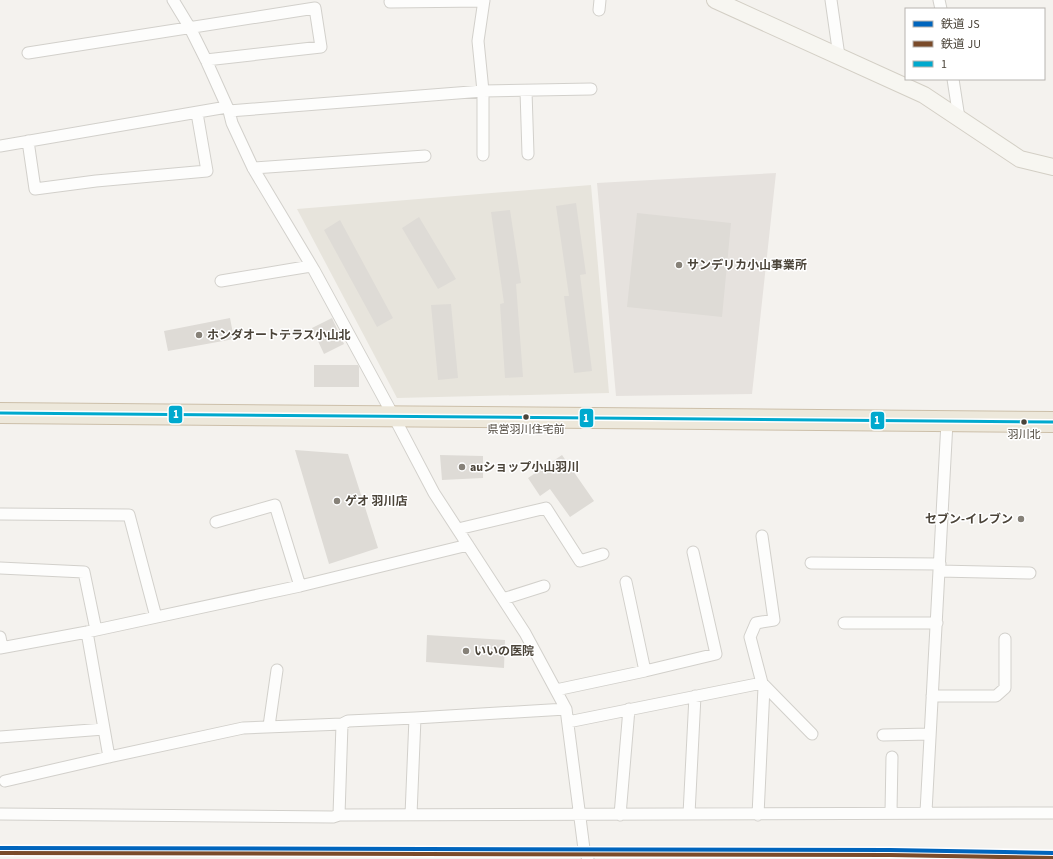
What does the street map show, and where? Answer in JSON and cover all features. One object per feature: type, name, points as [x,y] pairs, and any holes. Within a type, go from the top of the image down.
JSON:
[{"type":"highway","points":[[0,413],[1053,422]]},
{"type":"street","points":[[173,0],[190,28],[206,60],[228,109],[232,124],[253,168],[311,266],[434,493],[525,633],[566,709],[579,815],[584,849],[588,859]]},
{"type":"street","points":[[390,2],[484,0],[478,41],[483,92],[484,155]]},
{"type":"street","points":[[715,0],[924,95],[1020,159],[1053,167]]},
{"type":"street","points":[[831,0],[839,56]]},
{"type":"street","points":[[28,53],[315,8],[320,46],[206,60]]},
{"type":"street","points":[[952,80],[959,118]]},
{"type":"street","points":[[0,146],[228,109],[483,92],[592,89]]},
{"type":"street","points":[[526,91],[528,154]]},
{"type":"street","points":[[28,141],[35,189],[96,181],[207,171],[197,113]]},
{"type":"street","points":[[253,168],[425,156]]},
{"type":"street","points":[[221,281],[311,266]]},
{"type":"street","points":[[926,812],[948,422]]},
{"type":"street","points":[[216,522],[275,505],[300,586]]},
{"type":"street","points":[[458,529],[546,508],[580,561],[603,554]]},
{"type":"street","points":[[0,514],[129,514],[156,617]]},
{"type":"street","points":[[758,815],[763,685],[750,636],[756,623],[774,620],[762,536]]},
{"type":"street","points":[[1,644],[92,631],[300,586],[468,545]]},
{"type":"street","points":[[556,690],[716,654],[693,552]]},
{"type":"street","points":[[811,563],[1030,573]]},
{"type":"street","points":[[0,568],[84,572],[104,729],[109,756]]},
{"type":"street","points":[[626,582],[645,671]]},
{"type":"street","points":[[503,599],[544,586]]},
{"type":"street","points":[[844,623],[937,623]]},
{"type":"street","points":[[932,696],[996,696],[1005,688],[1005,639]]},
{"type":"street","points":[[269,726],[277,670]]},
{"type":"street","points":[[568,722],[695,696],[763,685]]},
{"type":"street","points":[[763,685],[812,734]]},
{"type":"street","points":[[689,814],[695,696]]},
{"type":"street","points":[[5,781],[109,756],[242,728],[342,724],[348,721],[566,709]]},
{"type":"street","points":[[620,815],[629,709]]},
{"type":"street","points":[[411,815],[415,718]]},
{"type":"street","points":[[339,815],[342,724]]},
{"type":"street","points":[[0,737],[104,729]]},
{"type":"street","points":[[883,735],[930,734]]},
{"type":"street","points":[[891,812],[892,757]]},
{"type":"street","points":[[0,814],[325,816],[758,815],[891,812],[1053,813]]},
{"type":"shaded area","points":[[776,173],[752,394],[616,396],[597,183]]},
{"type":"shaded area","points":[[591,185],[609,393],[397,398],[297,209]]},
{"type":"building","points":[[576,203],[586,274],[580,275],[592,371],[574,373],[564,296],[569,296],[556,206]]},
{"type":"building","points":[[510,210],[521,283],[516,284],[523,377],[505,378],[500,304],[504,303],[491,212]]},
{"type":"building","name":"サンデリカ小山事業所","points":[[637,213],[731,223],[722,317],[627,307]]},
{"type":"building","points":[[419,217],[456,279],[438,289],[402,228]]},
{"type":"building","points":[[340,220],[393,318],[377,327],[324,230]]},
{"type":"building","points":[[451,304],[458,378],[438,380],[431,305]]},
{"type":"building","name":"ホンダオートテラス小山北","points":[[230,318],[234,339],[168,351],[164,331]]},
{"type":"building","points":[[332,318],[344,344],[324,354],[312,328]]},
{"type":"building","points":[[314,365],[358,365],[359,387],[314,387]]},
{"type":"building","name":"ゲオ 羽川店","points":[[295,450],[348,454],[378,548],[329,564]]},
{"type":"building","name":"auショップ小山羽川","points":[[440,455],[483,456],[483,478],[442,480]]},
{"type":"building","points":[[562,455],[594,501],[570,517],[550,489],[540,496],[528,478]]},
{"type":"building","name":"いいの医院","points":[[427,635],[505,640],[504,668],[426,662]]},
{"type":"rail line","name":"JS","points":[[0,848],[890,850],[1053,853]]},
{"type":"rail line","name":"JU","points":[[0,853],[890,855],[1053,858]]},
{"type":"transit line","name":"1","points":[[0,413],[1053,422]]},
{"type":"place","name":"サンデリカ小山事業所","points":[[679,265]]},
{"type":"place","name":"ホンダオートテラス小山北","points":[[199,335]]},
{"type":"place","name":"県営羽川住宅前","points":[[526,417]]},
{"type":"place","name":"羽川北","points":[[1024,422]]},
{"type":"place","name":"auショップ小山羽川","points":[[462,467]]},
{"type":"place","name":"ゲオ 羽川店","points":[[337,501]]},
{"type":"place","name":"セブン-イレブン","points":[[1021,519]]},
{"type":"place","name":"いいの医院","points":[[466,651]]}]
